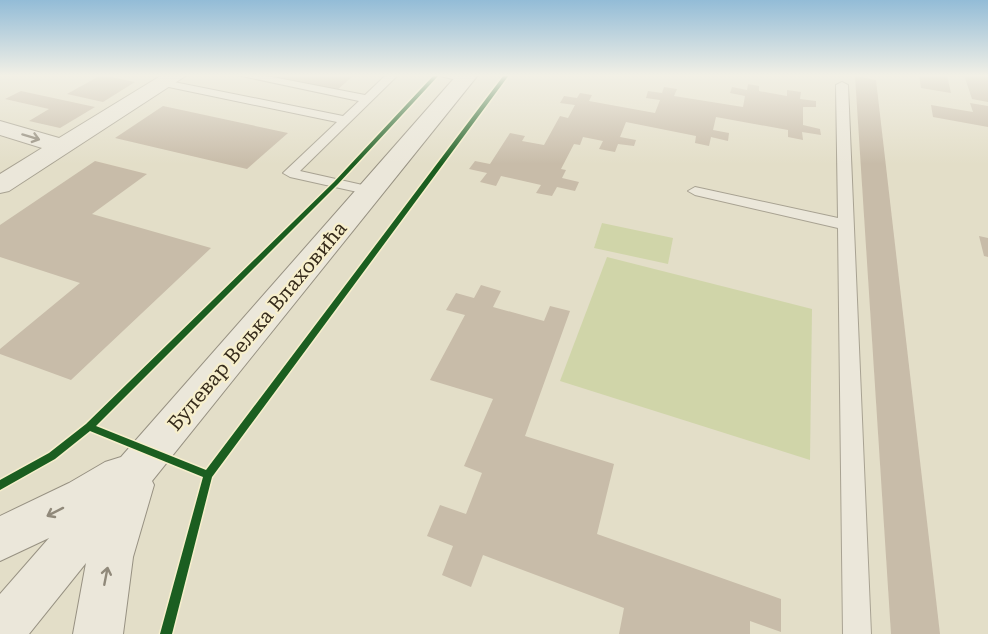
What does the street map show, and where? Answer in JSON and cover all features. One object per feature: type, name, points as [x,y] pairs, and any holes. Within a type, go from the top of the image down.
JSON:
[{"type":"main road","points":[[0,185],[129,105]]},
{"type":"main road","name":"Булевар Вељка Влаховића","points":[[0,631],[443,105]]},
{"type":"main road","points":[[0,128],[62,147]]},
{"type":"main road","points":[[0,539],[84,498],[142,463]]},
{"type":"main road","points":[[98,634],[110,557],[125,504],[142,463]]},
{"type":"lane","points":[[280,105],[346,120]]},
{"type":"lane","points":[[362,105],[290,173],[371,191]]},
{"type":"lane","points":[[843,105],[857,634]]},
{"type":"lane","points":[[695,191],[846,225]]},
{"type":"green space","points":[[602,223],[673,238],[668,264],[594,248]]},
{"type":"green space","points":[[607,257],[812,309],[810,460],[560,381]]},
{"type":"building","points":[[30,105],[84,105],[95,107],[60,128],[29,121],[49,109]]},
{"type":"building","points":[[572,105],[609,105],[655,113],[658,105],[728,105],[743,107],[743,105],[816,105],[816,107],[803,107],[803,125],[820,129],[821,135],[802,132],[803,140],[788,137],[788,130],[716,117],[713,130],[729,133],[728,141],[711,137],[709,146],[695,143],[696,136],[626,122],[620,137],[636,140],[634,146],[618,144],[615,152],[599,149],[603,141],[583,137],[580,145],[574,144],[561,169],[566,170],[562,178],[579,182],[575,191],[557,187],[552,196],[536,193],[541,185],[501,176],[496,186],[480,182],[487,173],[469,169],[475,161],[490,164],[510,133],[525,136],[522,141],[544,145],[560,116],[568,118],[575,105]]},
{"type":"building","points":[[857,105],[879,105],[940,634],[891,634]]},
{"type":"building","points":[[931,105],[973,112],[971,105],[988,106],[988,127],[933,117]]},
{"type":"building","points":[[163,106],[288,133],[247,169],[115,138]]},
{"type":"building","points":[[95,161],[147,174],[92,214],[211,248],[71,380],[0,354],[0,349],[80,283],[0,257],[0,225]]},
{"type":"building","points":[[979,236],[988,238],[988,257],[984,256]]},
{"type":"building","points":[[481,285],[501,291],[493,307],[544,321],[550,306],[570,311],[525,436],[614,464],[597,534],[781,599],[781,632],[750,621],[750,634],[619,634],[624,608],[483,555],[471,587],[442,575],[453,546],[427,536],[440,505],[466,514],[482,473],[464,466],[493,399],[430,380],[465,315],[446,310],[456,293],[474,298]]},
{"type":"cycle path","points":[[0,485],[52,456],[89,427],[336,183],[409,105]]},
{"type":"cycle path","points":[[166,634],[208,475],[485,105]]},
{"type":"cycle path","points":[[89,427],[208,475]]}]
